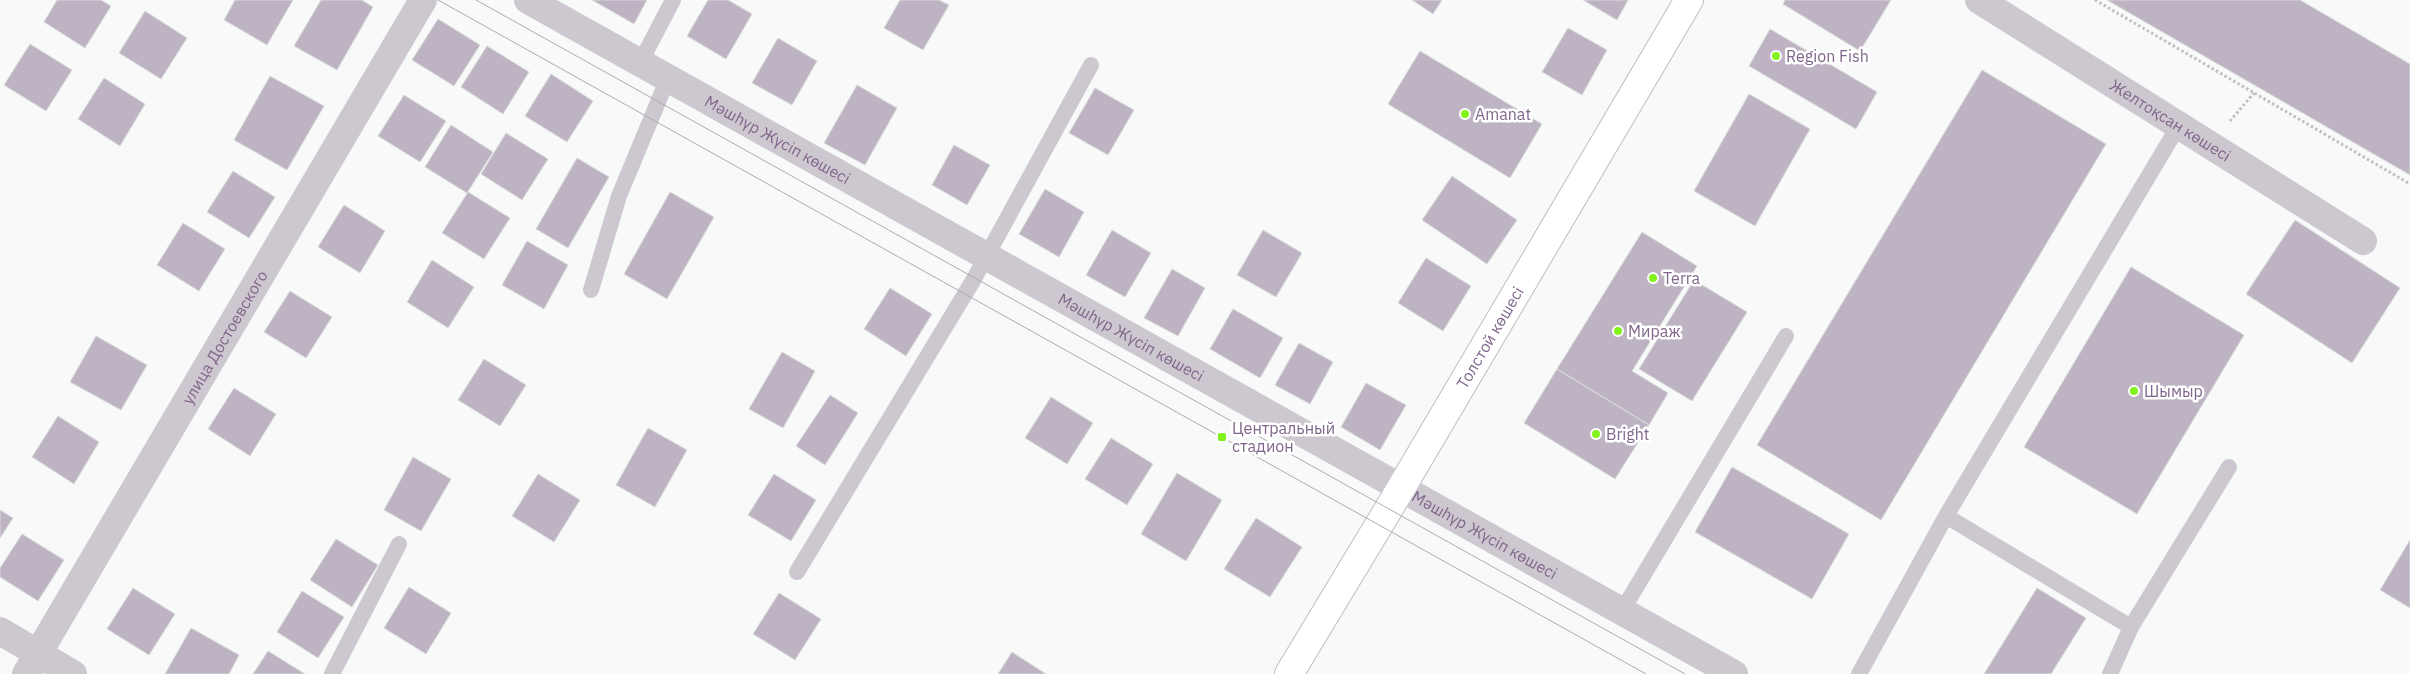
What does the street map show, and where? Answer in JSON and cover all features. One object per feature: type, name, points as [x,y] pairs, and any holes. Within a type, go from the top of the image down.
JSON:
[{"type":"main road","name":"Толстой көшесі","points":[[1289,674],[1689,0]]},
{"type":"street","name":"улица Достоевского","points":[[32,664],[423,0]]},
{"type":"street","name":"Мәшһүр Жүсіп көшесі","points":[[528,0],[1734,674]]},
{"type":"street","name":"Желтоқсан көшесі","points":[[1979,0],[2363,241]]},
{"type":"street","points":[[0,631],[32,664],[73,674]]},
{"type":"lane","points":[[640,62],[673,0]]},
{"type":"lane","points":[[797,572],[974,279],[1091,65]]},
{"type":"lane","points":[[591,290],[619,196],[668,78]]},
{"type":"lane","points":[[1859,674],[1946,516],[2179,125]]},
{"type":"lane","points":[[1622,611],[1786,336]]},
{"type":"lane","points":[[2110,674],[2131,627],[2229,467]]},
{"type":"lane","points":[[1946,516],[2131,627]]},
{"type":"lane","points":[[332,674],[399,544]]},
{"type":"path","points":[[2095,0],[2410,184]]},
{"type":"building","points":[[57,0],[101,0],[111,6],[85,48],[44,22]]},
{"type":"building","points":[[235,0],[293,0],[267,45],[224,20]]},
{"type":"building","points":[[321,0],[362,0],[373,7],[337,70],[294,46]]},
{"type":"building","points":[[592,0],[647,0],[634,24]]},
{"type":"building","points":[[708,0],[728,0],[752,14],[726,59],[687,36]]},
{"type":"building","points":[[900,0],[939,0],[949,5],[923,50],[884,28]]},
{"type":"building","points":[[1412,0],[1442,0],[1433,14]]},
{"type":"building","points":[[1583,0],[1628,0],[1617,20]]},
{"type":"building","points":[[1785,0],[1891,0],[1860,51],[1783,4]]},
{"type":"building","points":[[2107,0],[2300,0],[2410,64],[2410,175]]},
{"type":"building","points":[[145,11],[187,38],[161,79],[119,53]]},
{"type":"building","points":[[438,19],[480,45],[454,86],[412,60]]},
{"type":"building","points":[[1568,28],[1607,50],[1582,95],[1542,72]]},
{"type":"building","points":[[1770,29],[1877,92],[1856,129],[1749,66]]},
{"type":"building","points":[[778,38],[817,61],[792,105],[752,83]]},
{"type":"building","points":[[30,44],[72,70],[46,111],[4,85]]},
{"type":"building","points":[[487,46],[529,72],[503,114],[461,87]]},
{"type":"building","name":"Amanat","points":[[1420,51],[1542,124],[1510,178],[1388,104]]},
{"type":"building","points":[[1982,70],[2106,144],[1881,520],[1757,445]]},
{"type":"building","points":[[551,74],[593,101],[567,142],[525,116]]},
{"type":"building","points":[[270,76],[324,106],[287,170],[234,140]]},
{"type":"building","points":[[104,78],[145,104],[120,146],[78,119]]},
{"type":"building","points":[[857,85],[897,108],[865,165],[824,143]]},
{"type":"building","points":[[1095,88],[1134,110],[1108,155],[1069,133]]},
{"type":"building","points":[[1749,94],[1810,129],[1755,226],[1694,191]]},
{"type":"building","points":[[404,95],[446,121],[420,162],[378,136]]},
{"type":"building","points":[[451,125],[493,152],[467,193],[425,167]]},
{"type":"building","points":[[506,133],[548,159],[522,200],[481,174]]},
{"type":"building","points":[[954,145],[990,165],[967,205],[932,185]]},
{"type":"building","points":[[577,158],[609,177],[568,248],[536,229]]},
{"type":"building","points":[[233,171],[275,197],[249,238],[207,212]]},
{"type":"building","points":[[1452,176],[1517,220],[1487,264],[1422,220]]},
{"type":"building","points":[[1045,189],[1084,212],[1059,257],[1019,234]]},
{"type":"building","points":[[468,192],[510,218],[484,259],[442,233]]},
{"type":"building","points":[[670,192],[714,217],[667,299],[624,274]]},
{"type":"building","points":[[344,205],[385,231],[360,273],[318,247]]},
{"type":"building","points":[[2295,220],[2400,288],[2352,363],[2246,294]]},
{"type":"building","points":[[183,223],[225,249],[199,291],[157,265]]},
{"type":"building","points":[[1112,230],[1151,253],[1125,297],[1086,275]]},
{"type":"building","points":[[1263,230],[1302,253],[1276,297],[1237,275]]},
{"type":"building","points":[[1642,232],[1697,266],[1632,371],[1668,393],[1649,425],[1557,369]]},
{"type":"building","points":[[527,241],[568,265],[544,309],[502,285]]},
{"type":"building","points":[[1426,258],[1471,286],[1443,331],[1398,303]]},
{"type":"building","points":[[432,260],[474,287],[448,328],[407,302]]},
{"type":"building","name":"Шымыр","points":[[2131,267],[2244,335],[2137,514],[2024,447]]},
{"type":"building","points":[[1172,269],[1205,288],[1178,336],[1144,318]]},
{"type":"building","points":[[1694,280],[1747,312],[1692,401],[1639,369]]},
{"type":"building","points":[[890,288],[932,314],[906,356],[864,329]]},
{"type":"building","points":[[290,291],[332,317],[306,358],[264,332]]},
{"type":"building","points":[[1233,309],[1283,338],[1260,378],[1210,349]]},
{"type":"building","points":[[96,336],[147,365],[121,410],[70,382]]},
{"type":"building","points":[[1299,343],[1333,362],[1310,404],[1275,385]]},
{"type":"building","points":[[782,352],[815,371],[783,428],[749,409]]},
{"type":"building","points":[[484,359],[526,385],[500,426],[458,400]]},
{"type":"building","points":[[1557,369],[1649,425],[1615,479],[1524,423]]},
{"type":"building","points":[[1366,383],[1406,405],[1380,450],[1341,427]]},
{"type":"building","points":[[234,388],[276,414],[250,456],[208,429]]},
{"type":"building","points":[[830,395],[858,413],[825,465],[796,446]]},
{"type":"building","points":[[1051,397],[1093,423],[1067,464],[1025,438]]},
{"type":"building","points":[[58,416],[99,442],[74,484],[32,457]]},
{"type":"building","points":[[648,428],[687,450],[655,507],[616,485]]},
{"type":"building","points":[[1111,438],[1153,464],[1127,505],[1085,479]]},
{"type":"building","points":[[413,457],[451,479],[421,531],[384,510]]},
{"type":"building","points":[[1732,467],[1849,534],[1812,599],[1695,532]]},
{"type":"building","points":[[1177,473],[1222,500],[1186,561],[1141,534]]},
{"type":"building","points":[[538,474],[580,500],[554,542],[512,516]]},
{"type":"building","points":[[774,474],[816,500],[791,541],[748,515]]},
{"type":"building","points":[[0,510],[13,518],[0,538]]},
{"type":"building","points":[[1256,518],[1302,547],[1270,597],[1224,569]]},
{"type":"building","points":[[22,534],[64,560],[38,601],[0,577],[0,568]]},
{"type":"building","points":[[336,539],[378,565],[352,607],[310,580]]},
{"type":"building","points":[[2410,540],[2410,608],[2380,590]]},
{"type":"building","points":[[409,587],[451,613],[426,654],[384,628]]},
{"type":"building","points":[[133,588],[175,614],[149,655],[107,629]]},
{"type":"building","points":[[2037,588],[2086,618],[2051,674],[1984,674]]},
{"type":"building","points":[[302,591],[344,617],[318,658],[277,632]]},
{"type":"building","points":[[779,593],[821,619],[795,660],[753,634]]},
{"type":"building","points":[[191,628],[239,655],[229,674],[165,674]]},
{"type":"building","points":[[268,651],[305,674],[253,674]]},
{"type":"building","points":[[1012,652],[1046,674],[998,674]]},
{"type":"tram line","points":[[438,0],[1646,674]]},
{"type":"tram line","points":[[476,0],[1685,674]]},
{"type":"place","name":"Region Fish","points":[[1776,56]]},
{"type":"place","name":"Amanat","points":[[1465,114]]},
{"type":"place","name":"Terra","points":[[1653,278]]},
{"type":"place","name":"Мираж","points":[[1618,331]]},
{"type":"place","name":"Шымыр","points":[[2134,391]]},
{"type":"place","name":"Bright","points":[[1596,434]]},
{"type":"place","name":"Центральный стадион","points":[[1222,437]]}]
